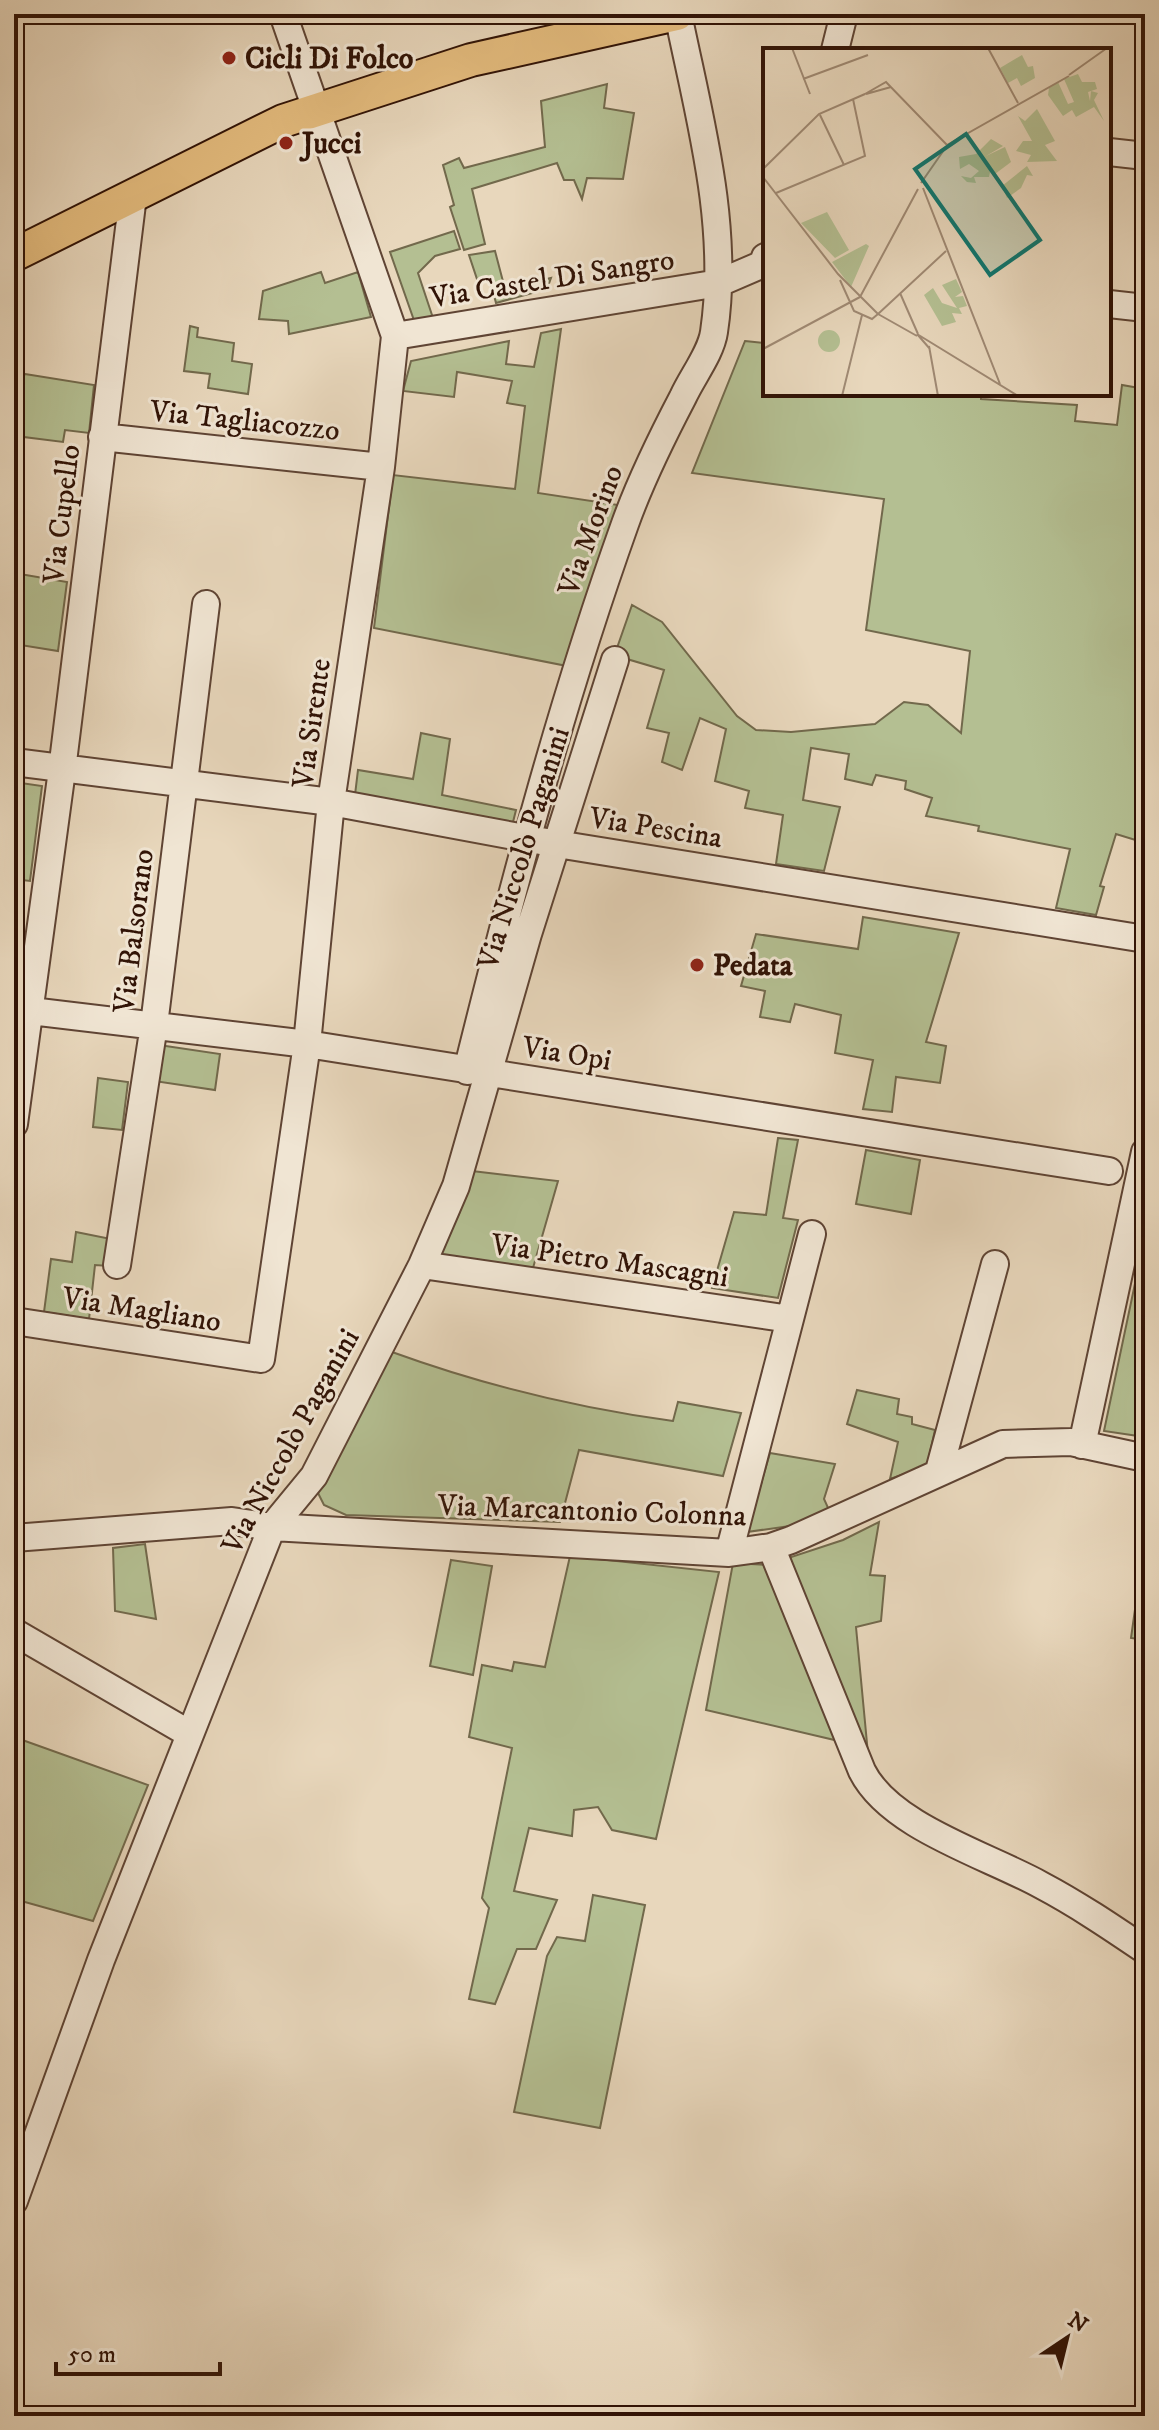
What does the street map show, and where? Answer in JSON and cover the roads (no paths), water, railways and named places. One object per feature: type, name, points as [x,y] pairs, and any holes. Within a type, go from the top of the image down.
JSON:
[{"type":"main road","points":[[14,255],[317,108],[471,60],[677,14]]},
{"type":"street","name":"Via Sirente","points":[[261,1359],[307,1044],[331,802],[381,467],[395,336],[283,14]]},
{"type":"street","name":"Via Morino","points":[[479,1072],[524,838],[596,607],[644,472],[714,336],[719,283],[713,191],[705,138],[677,14]]},
{"type":"street","points":[[836,48],[844,14]]},
{"type":"street","points":[[1111,152],[1145,156]]},
{"type":"street","name":"Via Cupello","points":[[14,1124],[21,1010],[62,770],[133,196]]},
{"type":"street","name":"Via Castel Di Sangro","points":[[395,336],[719,283],[763,262]]},
{"type":"street","points":[[1111,304],[1145,308]]},
{"type":"street","name":"Via Tagliacozzo","points":[[102,437],[381,467]]},
{"type":"street","name":"Via Balsorano","points":[[117,1265],[154,1025],[206,604]]},
{"type":"street","name":"Via Niccolò Paganini","points":[[14,2201],[101,1960],[188,1733],[272,1527],[314,1476],[422,1265],[456,1186],[479,1072],[504,1015],[615,660]]},
{"type":"street","name":"Via Pescina","points":[[14,762],[182,786],[331,802],[557,844],[1145,939]]},
{"type":"street","name":"Via Opi","points":[[21,1010],[307,1044],[1109,1171]]},
{"type":"street","points":[[1082,1445],[1145,1152]]},
{"type":"street","points":[[729,1553],[812,1234]]},
{"type":"street","points":[[939,1471],[995,1264]]},
{"type":"street","name":"Via Pietro Mascagni","points":[[422,1265],[790,1319]]},
{"type":"street","name":"Via Magliano","points":[[14,1321],[261,1359]]},
{"type":"street","name":"Via Marcantonio Colonna","points":[[14,1538],[232,1521],[272,1527],[729,1553],[771,1547],[1003,1444],[1082,1445],[1145,1458]]},
{"type":"street","points":[[771,1547],[862,1771],[877,1795],[918,1823],[1069,1901],[1145,1950]]},
{"type":"street","points":[[14,1632],[188,1733]]},
{"type":"place","name":"Cicli Di Folco","points":[[229,58]]},
{"type":"place","name":"Jucci","points":[[286,143]]},
{"type":"place","name":"Pedata","points":[[697,965]]}]
